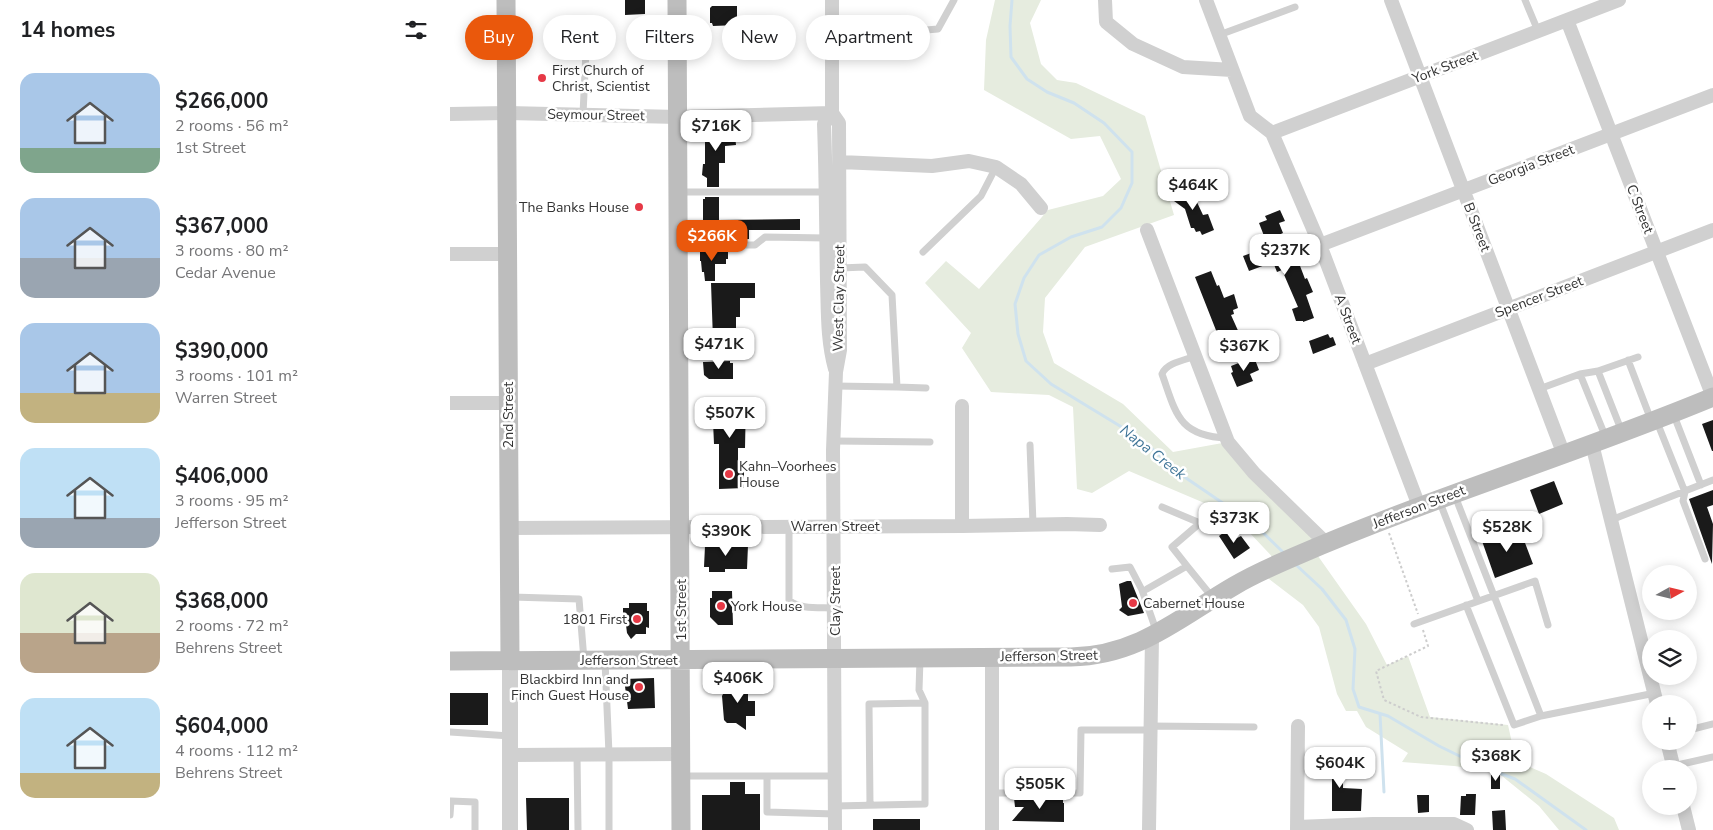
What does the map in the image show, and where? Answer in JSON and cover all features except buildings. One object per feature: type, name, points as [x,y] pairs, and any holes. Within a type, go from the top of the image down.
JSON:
[{"type":"main road","name":"2nd Street","points":[[506,0],[510,660]]},
{"type":"main road","name":"1st Street","points":[[677,0],[681,830]]},
{"type":"main road","name":"Jefferson Street","points":[[450,661],[835,660],[992,657],[1071,658],[1096,656],[1126,648],[1154,635],[1260,572],[1318,547],[1419,506],[1564,455],[1713,397]]},
{"type":"street","name":"West Clay Street","points":[[832,0],[832,15]]},
{"type":"street","points":[[1106,0],[1106,22],[1133,44],[1183,67],[1232,70]]},
{"type":"street","points":[[1206,0],[1250,116],[1272,133]]},
{"type":"street","name":"B Street","points":[[1391,0],[1564,455]]},
{"type":"street","name":"York Street","points":[[1272,133],[1618,0]]},
{"type":"street","name":"C Street","points":[[1567,20],[1713,397]]},
{"type":"street","name":"West Clay Street","points":[[832,60],[832,113],[839,123],[840,162],[826,238],[829,348],[836,379]]},
{"type":"street","name":"Georgia Street","points":[[1320,245],[1713,95]]},
{"type":"street","name":"Seymour Street","points":[[450,114],[507,113],[678,117],[832,113]]},
{"type":"street","name":"West Clay Street","points":[[832,113],[824,124],[834,192],[840,268],[840,350],[836,379]]},
{"type":"street","name":"A Street","points":[[1272,133],[1320,245],[1419,506]]},
{"type":"street","points":[[840,162],[932,166],[969,161],[996,167],[1021,184],[1041,208]]},
{"type":"street","points":[[1147,230],[1227,438],[1254,473],[1318,547]]},
{"type":"street","name":"Spencer Street","points":[[1365,364],[1713,230]]},
{"type":"street","points":[[450,254],[508,254]]},
{"type":"street","name":"Clay Street","points":[[836,379],[834,440],[836,830]]},
{"type":"street","points":[[450,403],[508,403]]},
{"type":"street","points":[[962,406],[962,526]]},
{"type":"street","points":[[1606,438],[1611,520],[1655,695]]},
{"type":"street","name":"Warren Street","points":[[509,528],[1100,525]]},
{"type":"street","points":[[1149,830],[1150,728],[1154,635]]},
{"type":"street","points":[[992,657],[992,830]]},
{"type":"street","name":"2nd Street","points":[[510,660],[510,830]]},
{"type":"street","points":[[1298,726],[1297,829],[1444,827],[1454,824],[1467,830]]},
{"type":"street","points":[[511,755],[682,754]]},
{"type":"street","points":[[1685,815],[1689,830]]},
{"type":"lane","points":[[930,30],[938,29],[954,0]]},
{"type":"lane","points":[[1525,0],[1538,32]]},
{"type":"lane","points":[[1219,35],[1295,7]]},
{"type":"lane","points":[[583,114],[586,60]]},
{"type":"lane","points":[[923,252],[981,196],[996,167]]},
{"type":"lane","points":[[678,192],[834,192]]},
{"type":"lane","points":[[679,245],[755,245],[765,237],[826,238]]},
{"type":"lane","points":[[840,268],[865,267],[892,295],[897,387]]},
{"type":"lane","points":[[1196,356],[1169,366],[1164,369],[1162,374],[1176,415],[1185,426],[1200,434],[1214,438],[1227,438]]},
{"type":"lane","points":[[1539,389],[1580,374],[1598,371],[1638,357]]},
{"type":"lane","points":[[1628,360],[1701,485]]},
{"type":"lane","points":[[1598,371],[1606,438]]},
{"type":"lane","points":[[1580,374],[1606,438]]},
{"type":"lane","points":[[836,379],[897,387],[926,388]]},
{"type":"lane","points":[[1660,417],[1685,492],[1683,501],[1704,559]]},
{"type":"lane","points":[[834,440],[930,442]]},
{"type":"lane","points":[[1030,445],[1034,524]]},
{"type":"lane","points":[[1611,520],[1713,480]]},
{"type":"lane","points":[[1446,496],[1494,595],[1541,716]]},
{"type":"lane","points":[[1446,496],[1478,601]]},
{"type":"lane","points":[[1162,507],[1200,523],[1172,547],[1214,599]]},
{"type":"lane","points":[[789,526],[788,600],[803,606],[835,608]]},
{"type":"lane","points":[[1147,589],[1186,566]]},
{"type":"lane","points":[[1112,569],[1130,567],[1142,590],[1154,635]]},
{"type":"lane","points":[[1417,623],[1535,581],[1548,625]]},
{"type":"lane","points":[[509,597],[579,599],[584,660]]},
{"type":"lane","points":[[1466,605],[1514,726],[1541,716],[1642,700]]},
{"type":"lane","points":[[766,776],[767,812],[835,810],[870,805],[925,804],[925,703],[919,690],[920,659]]},
{"type":"lane","points":[[605,660],[610,754],[609,830]]},
{"type":"lane","points":[[870,805],[869,704],[925,703]]},
{"type":"lane","points":[[1697,728],[1713,724]]},
{"type":"lane","points":[[992,793],[1080,794],[1081,730],[1254,727]]},
{"type":"lane","points":[[450,732],[511,736]]},
{"type":"lane","points":[[577,755],[578,829]]},
{"type":"lane","points":[[1697,761],[1713,757]]},
{"type":"lane","points":[[681,776],[835,776]]},
{"type":"lane","points":[[450,815],[451,801],[475,802],[475,830]]},
{"type":"path","points":[[1385,520],[1417,623],[1428,646],[1376,671],[1384,700],[1421,716],[1514,726]]},
{"type":"shaded area","points":[[995,0],[1041,0],[1030,23],[1041,64],[1057,80],[1076,83],[1145,116],[1174,215],[1085,247],[1045,298],[1043,332],[1054,363],[1123,404],[1173,452],[1228,442],[1331,540],[1313,549],[1366,624],[1387,665],[1408,656],[1430,717],[1508,725],[1516,761],[1546,774],[1614,818],[1619,830],[1559,830],[1539,806],[1497,772],[1402,762],[1408,753],[1366,727],[1357,711],[1346,711],[1337,694],[1319,627],[1303,605],[1260,572],[1278,563],[1248,531],[1209,505],[1129,471],[1092,493],[1077,489],[1073,407],[1049,395],[991,392],[962,348],[971,333],[925,283],[946,261],[979,289],[1048,210],[1103,196],[1121,179],[1100,136],[1071,139],[984,90],[986,40]]},
{"type":"waterway","name":"Napa Creek","points":[[1012,0],[1010,26],[1011,57],[1027,79],[1047,92],[1074,103],[1104,123],[1132,152],[1132,183],[1121,208],[1102,227],[1071,237],[1039,255],[1024,278],[1015,304],[1018,334],[1026,361],[1051,384],[1138,437],[1186,478],[1255,525],[1285,554]]},
{"type":"waterway","name":"Napa Creek","points":[[1294,563],[1322,589],[1346,620],[1355,649],[1353,689],[1359,707],[1388,716],[1439,746],[1476,764],[1515,779],[1586,830]]},
{"type":"waterway","points":[[1380,714],[1384,792]]},
{"type":"place","name":"First Church of Christ, Scientist","points":[[542,78]]},
{"type":"place","name":"The Banks House","points":[[639,207]]},
{"type":"place","name":"Kahn–Voorhees House","points":[[729,474]]},
{"type":"place","name":"Cabernet House","points":[[1133,603]]},
{"type":"place","name":"York House","points":[[721,606]]},
{"type":"place","name":"1801 First","points":[[637,619]]},
{"type":"place","name":"Blackbird Inn and Finch Guest House","points":[[639,687]]}]
